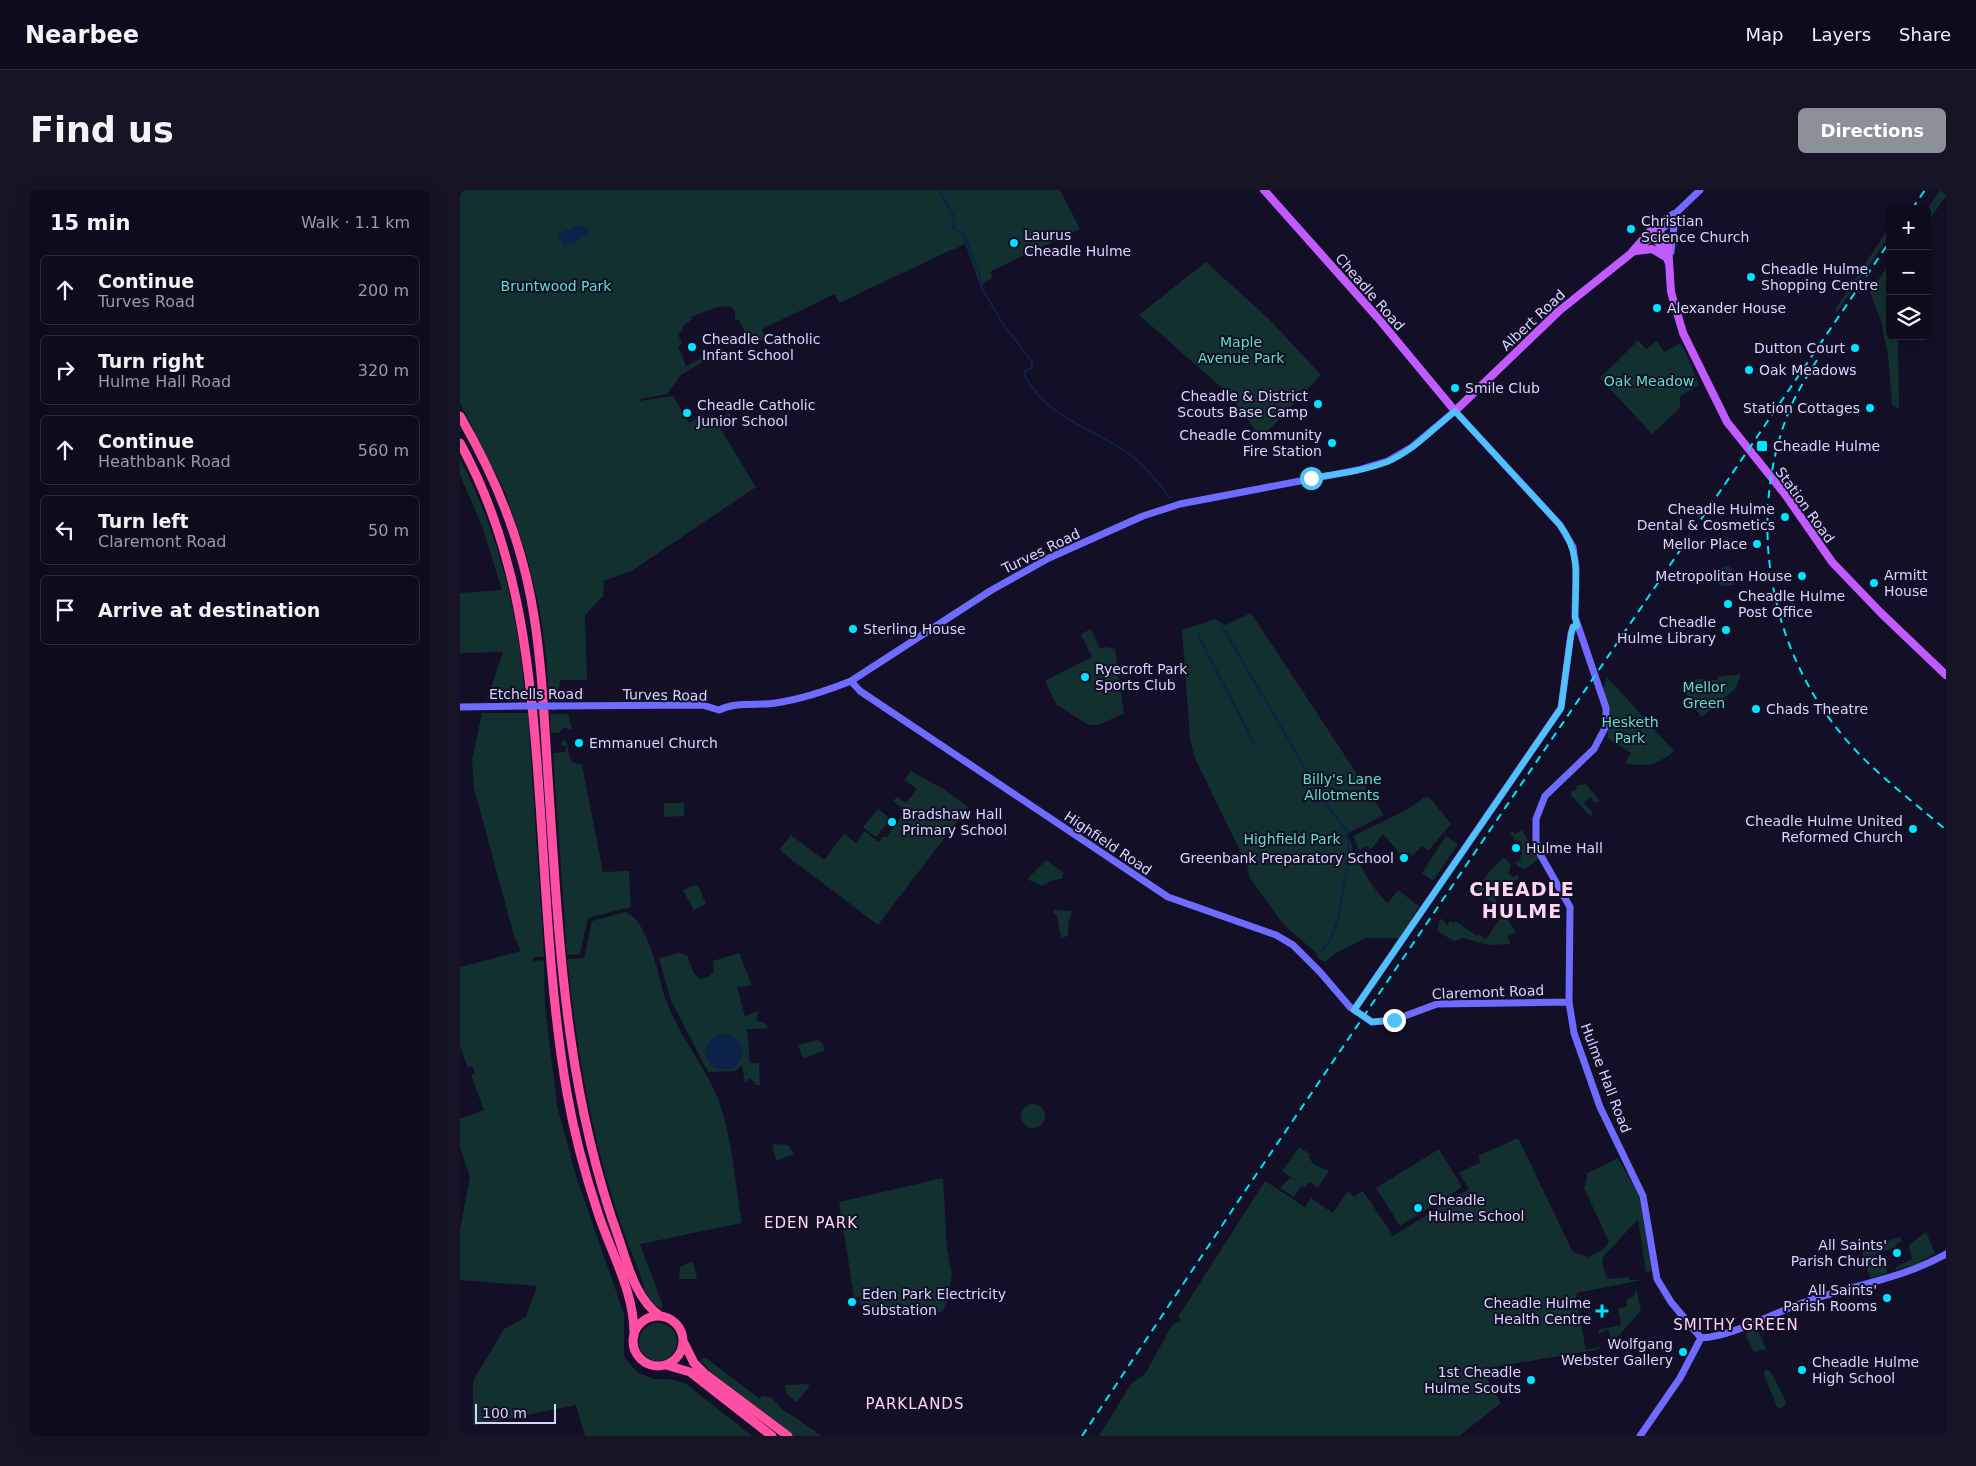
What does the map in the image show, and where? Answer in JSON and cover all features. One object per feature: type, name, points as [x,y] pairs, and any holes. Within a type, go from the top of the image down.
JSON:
[{"type":"highway","points":[[460,416],[487,467],[502,502],[519,551],[531,598],[540,662],[563,989],[584,1123],[602,1189],[623,1252],[644,1301],[660,1316],[677,1324],[694,1363],[704,1373],[788,1436]]},
{"type":"highway","points":[[460,443],[481,485],[496,523],[521,619],[532,693],[554,989],[564,1071],[574,1124],[591,1190],[631,1302],[635,1351],[642,1360],[651,1365],[666,1365],[690,1372],[772,1436]]},
{"type":"highway","points":[[634,1336],[642,1322],[660,1316]]},
{"type":"highway","points":[[666,1365],[679,1354],[683,1341]]},
{"type":"main road","name":"Cheadle Road","points":[[1264,190],[1377,317],[1455,411]]},
{"type":"main road","name":"Albert Road","points":[[1455,411],[1559,311],[1632,252],[1654,231]]},
{"type":"main road","name":"Station Road","points":[[1654,231],[1669,260],[1671,292],[1680,323],[1704,379],[1727,422],[1784,493],[1832,562],[1881,613],[1946,675]]},
{"type":"main road","points":[[1632,252],[1642,249],[1657,250],[1669,260]]},
{"type":"street","name":"Albert Road","points":[[1654,231],[1669,224],[1678,211],[1700,190]]},
{"type":"street","points":[[1669,260],[1672,231],[1678,211]]},
{"type":"street","name":"Hulme Hall Road","points":[[1455,411],[1550,513],[1567,534],[1575,557],[1575,617],[1599,682],[1606,708],[1606,726],[1594,749],[1545,796],[1536,819],[1536,833],[1540,854],[1570,907],[1569,1002],[1571,1024],[1593,1088],[1642,1196],[1657,1279],[1671,1302],[1701,1338]]},
{"type":"street","name":"Turves Road","points":[[613,706],[702,705],[719,710],[732,705],[786,702],[823,692],[851,681],[990,591],[1049,558],[1143,516],[1180,504],[1358,470],[1388,461],[1412,447],[1455,411]]},
{"type":"street","points":[[1354,1010],[1561,708],[1571,634],[1573,627],[1577,626]]},
{"type":"street","name":"Highfield Road","points":[[851,681],[860,691],[1168,897],[1276,935],[1293,945],[1354,1010]]},
{"type":"street","name":"Etchells Road","points":[[460,707],[613,706]]},
{"type":"street","name":"Claremont Road","points":[[1354,1010],[1372,1022],[1378,1022],[1399,1019],[1437,1004],[1569,1002]]},
{"type":"street","points":[[1640,1436],[1680,1378],[1701,1338],[1724,1334],[1811,1300],[1906,1274],[1946,1254]]},
{"type":"green space","name":"Bruntwood Park","points":[[460,190],[1060,190],[1080,229],[991,271],[992,278],[980,285],[965,243],[954,250],[839,303],[835,294],[762,329],[766,338],[752,345],[738,319],[735,321],[735,311],[730,306],[717,307],[691,317],[692,319],[682,327],[683,331],[678,334],[682,344],[678,346],[686,366],[704,357],[706,360],[681,375],[667,394],[639,399],[639,401],[673,396],[689,423],[702,415],[709,426],[729,413],[731,416],[718,425],[756,487],[633,570],[604,581],[603,596],[585,615],[587,680],[560,680],[558,699],[549,699],[540,611],[527,557],[505,492],[460,403]]},
{"type":"green space","points":[[1940,190],[1946,190],[1946,196],[1931,217],[1930,205]]},
{"type":"green space","points":[[1886,232],[1886,241],[1837,312],[1835,310]]},
{"type":"green space","name":"Maple Avenue Park","points":[[1206,262],[1269,319],[1321,375],[1261,438],[1231,396],[1139,315]]},
{"type":"green space","points":[[1886,269],[1886,340],[1898,340],[1899,409],[1892,405],[1888,355],[1881,321],[1870,292]]},
{"type":"green space","name":"Oak Meadow","points":[[1638,340],[1646,349],[1657,341],[1664,352],[1681,343],[1699,385],[1680,396],[1680,408],[1652,434],[1600,378]]},
{"type":"green space","points":[[460,459],[486,516],[505,576],[518,637],[525,700],[487,700],[503,652],[460,653],[460,593],[502,590],[482,526],[460,475]]},
{"type":"green space","points":[[1728,566],[1732,569],[1734,585],[1722,586],[1713,580],[1722,567]]},
{"type":"green space","name":"Highfield Park","points":[[1251,613],[1384,815],[1350,832],[1345,837],[1351,841],[1354,857],[1356,857],[1370,882],[1388,903],[1398,890],[1419,906],[1400,938],[1366,938],[1336,953],[1325,962],[1319,959],[1315,952],[1284,925],[1250,878],[1247,865],[1194,756],[1190,738],[1182,630],[1215,619],[1226,625]]},
{"type":"green space","name":"Ryecroft Park Sports Club","points":[[1091,629],[1100,649],[1106,647],[1115,649],[1124,713],[1099,725],[1088,725],[1056,704],[1045,681],[1092,657],[1081,634]]},
{"type":"green space","name":"Mellor Green","points":[[1741,674],[1736,688],[1702,717],[1694,708],[1684,690],[1686,685],[1694,680],[1718,680],[1718,677]]},
{"type":"green space","name":"Hesketh Park","points":[[1607,677],[1674,751],[1651,764],[1625,763],[1631,753],[1607,738],[1611,716],[1603,688]]},
{"type":"green space","points":[[482,713],[528,713],[544,957],[533,957],[533,961],[544,960],[545,1006],[557,1105],[576,1176],[624,1314],[624,1357],[637,1372],[653,1379],[669,1379],[685,1383],[752,1436],[585,1436],[576,1405],[473,1426],[473,1381],[504,1329],[526,1317],[537,1286],[460,1280],[460,1229],[470,1177],[460,1147],[460,1119],[484,1110],[471,1075],[475,1073],[472,1066],[468,1067],[460,1047],[460,967],[521,951],[514,936],[474,788],[472,760]]},
{"type":"green space","points":[[550,714],[568,714],[572,730],[564,727],[559,733],[551,733]]},
{"type":"green space","points":[[562,740],[566,741],[571,762],[582,765],[603,872],[629,871],[631,907],[588,918],[580,954],[567,955],[553,753],[566,752],[566,746],[562,746]]},
{"type":"green space","points":[[911,771],[945,790],[968,807],[878,925],[779,850],[791,835],[824,860],[844,834],[856,843],[864,831],[879,842],[882,837],[887,837],[903,813],[900,810],[902,808],[893,801],[897,797],[906,803],[917,789],[904,780]]},
{"type":"green space","points":[[1586,784],[1600,801],[1595,803],[1591,797],[1584,803],[1593,813],[1590,816],[1571,795],[1572,791],[1577,790],[1576,786]]},
{"type":"green space","points":[[1425,797],[1430,798],[1451,824],[1428,851],[1422,846],[1412,856],[1407,852],[1403,857],[1383,834],[1370,850],[1368,846],[1359,850],[1353,836],[1408,809]]},
{"type":"green space","points":[[664,803],[684,803],[684,816],[664,817]]},
{"type":"green space","points":[[878,809],[891,819],[876,837],[863,827]]},
{"type":"green space","points":[[1512,830],[1515,834],[1522,830],[1539,859],[1525,869],[1515,863],[1521,859],[1520,856],[1523,854],[1518,852],[1523,849],[1520,842],[1514,840],[1512,835],[1510,836]]},
{"type":"green space","points":[[1446,836],[1458,844],[1433,881],[1422,873]]},
{"type":"green space","points":[[1503,858],[1511,866],[1508,874],[1514,877],[1517,874],[1519,878],[1495,897],[1498,907],[1476,891],[1488,873]]},
{"type":"green space","points":[[1046,860],[1064,873],[1061,879],[1053,880],[1042,886],[1027,879]]},
{"type":"green space","points":[[695,885],[699,887],[706,904],[694,910],[683,890]]},
{"type":"green space","points":[[1053,910],[1072,911],[1068,924],[1068,936],[1061,938],[1057,916]]},
{"type":"green space","points":[[625,912],[632,916],[645,934],[668,1007],[709,1080],[722,1110],[729,1138],[742,1223],[640,1244],[663,1306],[660,1308],[651,1301],[645,1290],[611,1195],[601,1159],[585,1086],[567,959],[584,958],[592,921]]},
{"type":"green space","points":[[1504,913],[1516,933],[1508,936],[1510,944],[1489,945],[1463,938],[1454,941],[1437,931],[1441,918],[1447,925],[1450,921],[1453,923],[1455,921],[1477,936],[1478,934],[1486,939]]},
{"type":"green space","points":[[679,953],[687,955],[694,974],[700,979],[708,977],[714,972],[713,961],[739,953],[752,985],[737,987],[745,1016],[759,1011],[756,1020],[765,1023],[768,1028],[747,1029],[750,1063],[759,1063],[760,1085],[756,1085],[750,1078],[745,1083],[742,1065],[735,1071],[708,1072],[670,998],[659,958]]},
{"type":"green space","points":[[818,1040],[822,1043],[825,1050],[803,1059],[798,1045]]},
{"type":"green space","points":[[1033,1104],[1042,1107],[1045,1116],[1042,1125],[1033,1128],[1024,1125],[1021,1116],[1024,1107]]},
{"type":"green space","points":[[1518,1138],[1573,1252],[1588,1257],[1602,1250],[1609,1242],[1584,1188],[1587,1178],[1586,1174],[1618,1158],[1639,1195],[1652,1271],[1646,1272],[1638,1219],[1603,1257],[1602,1262],[1607,1279],[1627,1277],[1631,1280],[1642,1280],[1577,1293],[1576,1299],[1586,1350],[1603,1346],[1595,1350],[1482,1369],[1501,1403],[1459,1436],[1099,1436],[1131,1384],[1145,1374],[1172,1325],[1181,1320],[1178,1317],[1265,1181],[1305,1207],[1311,1198],[1333,1213],[1348,1191],[1354,1197],[1363,1191],[1393,1236],[1469,1189],[1459,1173],[1481,1162],[1478,1156]]},
{"type":"green space","points":[[772,1145],[788,1145],[794,1154],[776,1161]]},
{"type":"green space","points":[[1299,1147],[1310,1154],[1309,1157],[1313,1164],[1329,1171],[1318,1188],[1309,1182],[1305,1188],[1301,1186],[1294,1197],[1280,1188],[1290,1178],[1299,1183],[1282,1171]]},
{"type":"green space","points":[[1439,1149],[1462,1187],[1400,1226],[1376,1188]]},
{"type":"green space","points":[[943,1178],[947,1249],[952,1274],[948,1299],[943,1310],[937,1314],[860,1305],[860,1297],[854,1297],[839,1202]]},
{"type":"green space","points":[[1926,1232],[1935,1253],[1917,1264],[1896,1270],[1896,1267],[1912,1259],[1909,1245]]},
{"type":"green space","points":[[1900,1237],[1902,1241],[1895,1245],[1896,1247],[1864,1258],[1861,1250]]},
{"type":"green space","points":[[1881,1254],[1888,1273],[1870,1278],[1865,1260]]},
{"type":"green space","points":[[693,1261],[697,1279],[679,1279],[680,1267]]},
{"type":"green space","points":[[1636,1289],[1641,1310],[1612,1341],[1608,1329],[1599,1334],[1598,1330],[1621,1325],[1618,1309],[1627,1306],[1627,1300],[1634,1296]]},
{"type":"green space","points":[[1782,1317],[1785,1324],[1781,1325],[1780,1322],[1758,1331],[1766,1349],[1754,1352],[1746,1336],[1747,1332]]},
{"type":"green space","points":[[658,1323],[672,1328],[677,1342],[672,1356],[658,1361],[644,1356],[639,1342],[644,1328]]},
{"type":"green space","points":[[706,1358],[760,1399],[762,1396],[771,1397],[781,1408],[822,1436],[794,1436],[710,1371],[700,1360]]},
{"type":"green space","points":[[1766,1369],[1771,1372],[1786,1402],[1785,1406],[1778,1409],[1764,1375]]},
{"type":"green space","points":[[806,1384],[810,1386],[797,1402],[787,1395],[785,1385]]},
{"type":"water","points":[[579,225],[588,227],[589,233],[578,241],[564,246],[558,237],[560,233]]},
{"type":"water","points":[[724,1034],[737,1039],[742,1052],[737,1065],[724,1070],[711,1065],[706,1052],[711,1039]]},
{"type":"waterway","points":[[939,190],[954,217],[953,228],[963,233],[979,272],[982,288],[1001,321],[1032,362],[1032,368],[1026,370],[1024,374],[1033,389],[1044,401],[1070,420],[1128,453],[1151,474],[1170,498]]},
{"type":"waterway","points":[[1223,628],[1325,802],[1348,833],[1349,859],[1338,919],[1331,938],[1322,951]]},
{"type":"waterway","points":[[1198,635],[1255,745]]},
{"type":"railway","points":[[1915,205],[1925,190]]},
{"type":"railway","points":[[1082,1436],[1241,1197],[1886,247]]},
{"type":"railway","points":[[1817,360],[1791,406],[1777,446],[1770,488],[1767,530],[1771,572],[1779,613],[1793,653],[1811,691],[1835,726],[1860,755],[1946,830]]},
{"type":"place","name":"Christian Science Church","points":[[1631,229]]},
{"type":"place","name":"Laurus Cheadle Hulme","points":[[1014,243]]},
{"type":"place","name":"Cheadle Hulme Shopping Centre","points":[[1751,277]]},
{"type":"place","name":"Alexander House","points":[[1657,308]]},
{"type":"place","name":"Cheadle Catholic Infant School","points":[[692,347]]},
{"type":"place","name":"Dutton Court","points":[[1855,348]]},
{"type":"place","name":"Oak Meadows","points":[[1749,370]]},
{"type":"place","name":"Smile Club","points":[[1455,388]]},
{"type":"place","name":"Cheadle & District Scouts Base Camp","points":[[1318,404]]},
{"type":"place","name":"Station Cottages","points":[[1870,408]]},
{"type":"place","name":"Cheadle Catholic Junior School","points":[[687,413]]},
{"type":"place","name":"Cheadle Community Fire Station","points":[[1332,443]]},
{"type":"place","name":"Cheadle Hulme","points":[[1762,446]]},
{"type":"place","name":"Cheadle Hulme Dental & Cosmetics","points":[[1785,517]]},
{"type":"place","name":"Mellor Place","points":[[1757,544]]},
{"type":"place","name":"Metropolitan House","points":[[1802,576]]},
{"type":"place","name":"Armitt House","points":[[1874,583]]},
{"type":"place","name":"Cheadle Hulme Post Office","points":[[1728,604]]},
{"type":"place","name":"Sterling House","points":[[853,629]]},
{"type":"place","name":"Cheadle Hulme Library","points":[[1726,630]]},
{"type":"place","name":"Ryecroft Park Sports Club","points":[[1085,677]]},
{"type":"place","name":"Chads Theatre","points":[[1756,709]]},
{"type":"place","name":"Emmanuel Church","points":[[579,743]]},
{"type":"place","name":"Bradshaw Hall Primary School","points":[[892,822]]},
{"type":"place","name":"Cheadle Hulme United Reformed Church","points":[[1913,829]]},
{"type":"place","name":"Hulme Hall","points":[[1516,848]]},
{"type":"place","name":"Greenbank Preparatory School","points":[[1404,858]]},
{"type":"place","name":"Cheadle Hulme School","points":[[1418,1208]]},
{"type":"place","name":"All Saints' Parish Church","points":[[1897,1253]]},
{"type":"place","name":"All Saints' Parish Rooms","points":[[1887,1298]]},
{"type":"place","name":"Eden Park Electricity Substation","points":[[852,1302]]},
{"type":"place","name":"Cheadle Hulme Health Centre","points":[[1602,1311]]},
{"type":"place","name":"Wolfgang Webster Gallery","points":[[1683,1352]]},
{"type":"place","name":"Cheadle Hulme High School","points":[[1802,1370]]},
{"type":"place","name":"1st Cheadle Hulme Scouts","points":[[1531,1380]]},
{"type":"district","name":"CHEADLE HULME","points":[[1522,900]]},
{"type":"district","name":"EDEN PARK","points":[[811,1223]]},
{"type":"district","name":"SMITHY GREEN","points":[[1736,1325]]},
{"type":"district","name":"PARKLANDS","points":[[915,1404]]},
{"type":"route","points":[[1311,478],[1358,470],[1388,461],[1412,447],[1455,411],[1560,525],[1570,540],[1575,557],[1575,617],[1577,626],[1573,627],[1571,634],[1563,704],[1548,730],[1492,812],[1354,1010],[1372,1022],[1394,1020]]},
{"type":"park label","name":"Billy's Lane Allotments","points":[[1342,788]]}]
